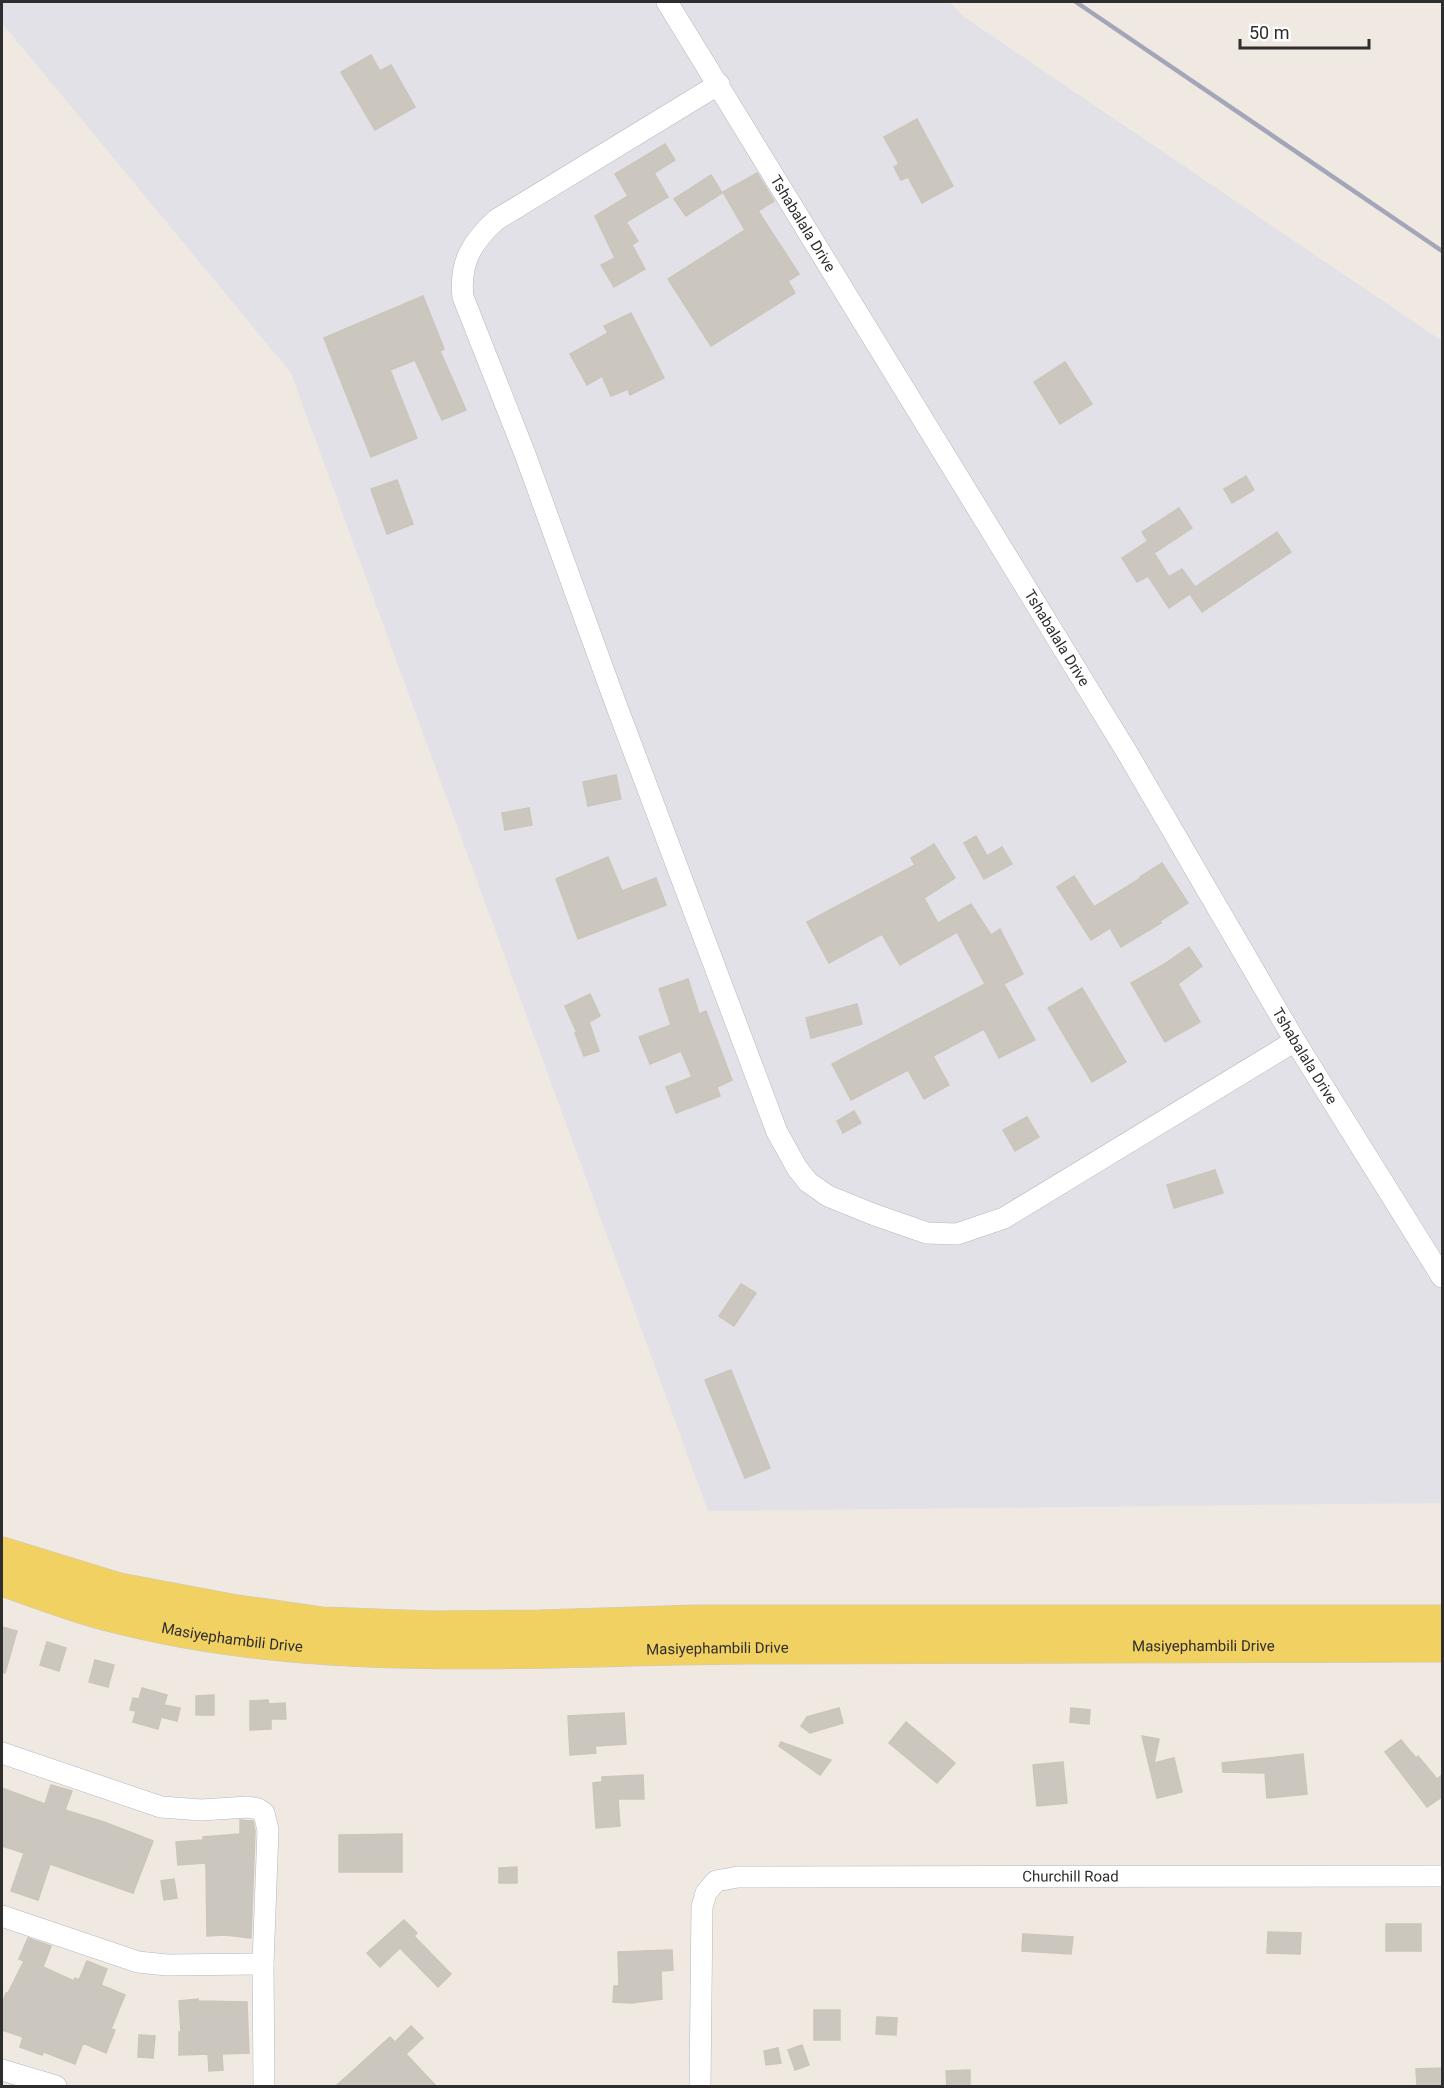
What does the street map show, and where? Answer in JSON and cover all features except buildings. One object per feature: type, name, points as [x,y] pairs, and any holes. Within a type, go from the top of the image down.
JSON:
[{"type":"main road","name":"Masiyephambili Drive","points":[[2,1553],[119,1589],[231,1610],[322,1623],[432,1627],[696,1621],[1443,1621]]},
{"type":"main road","name":"Masiyephambili Drive","points":[[2,1580],[88,1610],[147,1624],[229,1638],[322,1648],[433,1653],[806,1647],[1443,1646]]},
{"type":"street","name":"Tshabalala Drive","points":[[667,2],[1128,754],[1295,1041],[1443,1277]]},
{"type":"street","points":[[719,84],[496,220],[479,236],[469,252],[461,281],[463,297],[525,454],[614,699],[777,1132],[797,1168],[808,1182],[828,1196],[927,1233],[957,1234],[1004,1218],[1295,1041]]},
{"type":"street","points":[[2,1753],[161,1807],[201,1810],[249,1807],[264,1813],[268,1830],[263,1965],[264,2086]]},
{"type":"street","name":"Churchill Road","points":[[700,2086],[702,1907],[706,1893],[716,1881],[738,1877],[1443,1876]]},
{"type":"street","points":[[2,1916],[138,1962],[167,1965],[263,1965]]},
{"type":"street","points":[[2,2070],[56,2086]]},
{"type":"shaded area","points":[[2,2],[950,2],[964,17],[1442,341],[1442,1503],[708,1511],[291,373],[2,23]]},
{"type":"railway","points":[[1076,2],[1442,251]]}]
